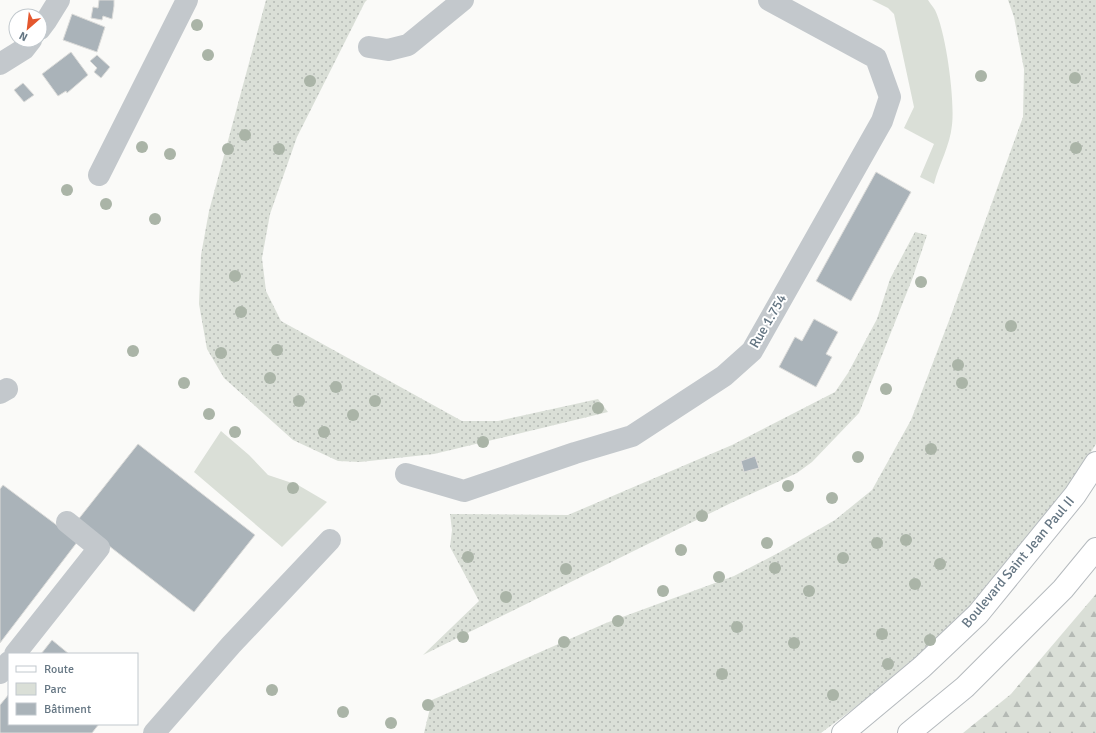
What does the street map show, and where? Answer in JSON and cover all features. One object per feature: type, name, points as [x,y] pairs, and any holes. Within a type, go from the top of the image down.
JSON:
[{"type":"main road","name":"Boulevard Saint Jean Paul II","points":[[842,733],[922,668],[978,614],[1075,495],[1096,463]]},
{"type":"main road","points":[[909,733],[965,687],[1063,589],[1096,549]]},
{"type":"street","points":[[48,18],[59,0]]},
{"type":"street","points":[[99,175],[187,0]]},
{"type":"street","points":[[370,47],[388,50],[408,45],[463,0]]},
{"type":"street","name":"Rue 1.754","points":[[406,474],[464,491],[575,453],[632,436],[724,376],[752,351],[882,121],[890,97],[876,58],[769,0]]},
{"type":"street","points":[[0,64],[25,48]]},
{"type":"street","points":[[16,653],[99,548],[67,522]]},
{"type":"street","points":[[154,733],[231,645],[330,540]]},
{"type":"street","points":[[0,673],[8,663]]},
{"type":"green space","points":[[266,0],[367,0],[297,137],[270,214],[262,258],[266,291],[281,321],[462,421],[498,421],[598,399],[608,412],[434,454],[360,462],[338,461],[293,440],[224,378],[207,349],[199,304],[201,255],[209,211]]},
{"type":"green space","points":[[872,0],[928,0],[935,10],[939,20],[949,66],[953,114],[951,133],[934,184],[920,177],[934,144],[904,128],[914,107],[894,14],[888,8]]},
{"type":"green space","points":[[1008,0],[1096,0],[1096,444],[1061,499],[982,595],[924,656],[821,733],[424,733],[432,700],[606,623],[734,576],[780,552],[835,520],[872,490],[911,420],[950,318],[1023,117],[1024,69],[1014,17]]},
{"type":"green space","points":[[915,232],[927,235],[913,277],[859,413],[812,462],[797,473],[731,503],[423,655],[479,601],[450,547],[452,530],[450,514],[568,515],[732,445],[835,392],[848,373],[877,319],[890,279]]},
{"type":"green space","points":[[221,431],[249,455],[268,475],[298,485],[327,502],[282,547],[194,472]]},
{"type":"green space","points":[[1096,594],[1096,733],[963,733],[1011,694]]},
{"type":"building","points":[[99,0],[114,0],[112,19],[103,16],[102,20],[91,18],[93,7],[98,8]]},
{"type":"building","points":[[72,14],[105,27],[97,52],[63,40]]},
{"type":"building","points":[[71,52],[88,75],[67,93],[66,91],[58,96],[42,74]]},
{"type":"building","points":[[97,55],[110,67],[101,78],[94,72],[97,68],[90,61]]},
{"type":"building","points":[[23,83],[34,95],[24,102],[14,90]]},
{"type":"building","points":[[876,172],[911,192],[851,301],[816,281]]},
{"type":"building","points":[[814,319],[838,332],[826,354],[832,357],[816,387],[779,367],[795,337],[802,341]]},
{"type":"building","points":[[138,444],[255,535],[194,612],[77,521]]},
{"type":"building","points":[[755,456],[759,468],[744,472],[741,461]]},
{"type":"building","points":[[3,485],[78,541],[0,643],[0,489]]},
{"type":"building","points":[[52,640],[68,653],[42,653]]},
{"type":"building","points":[[8,695],[8,725],[98,725],[92,733],[0,733],[0,705]]}]
